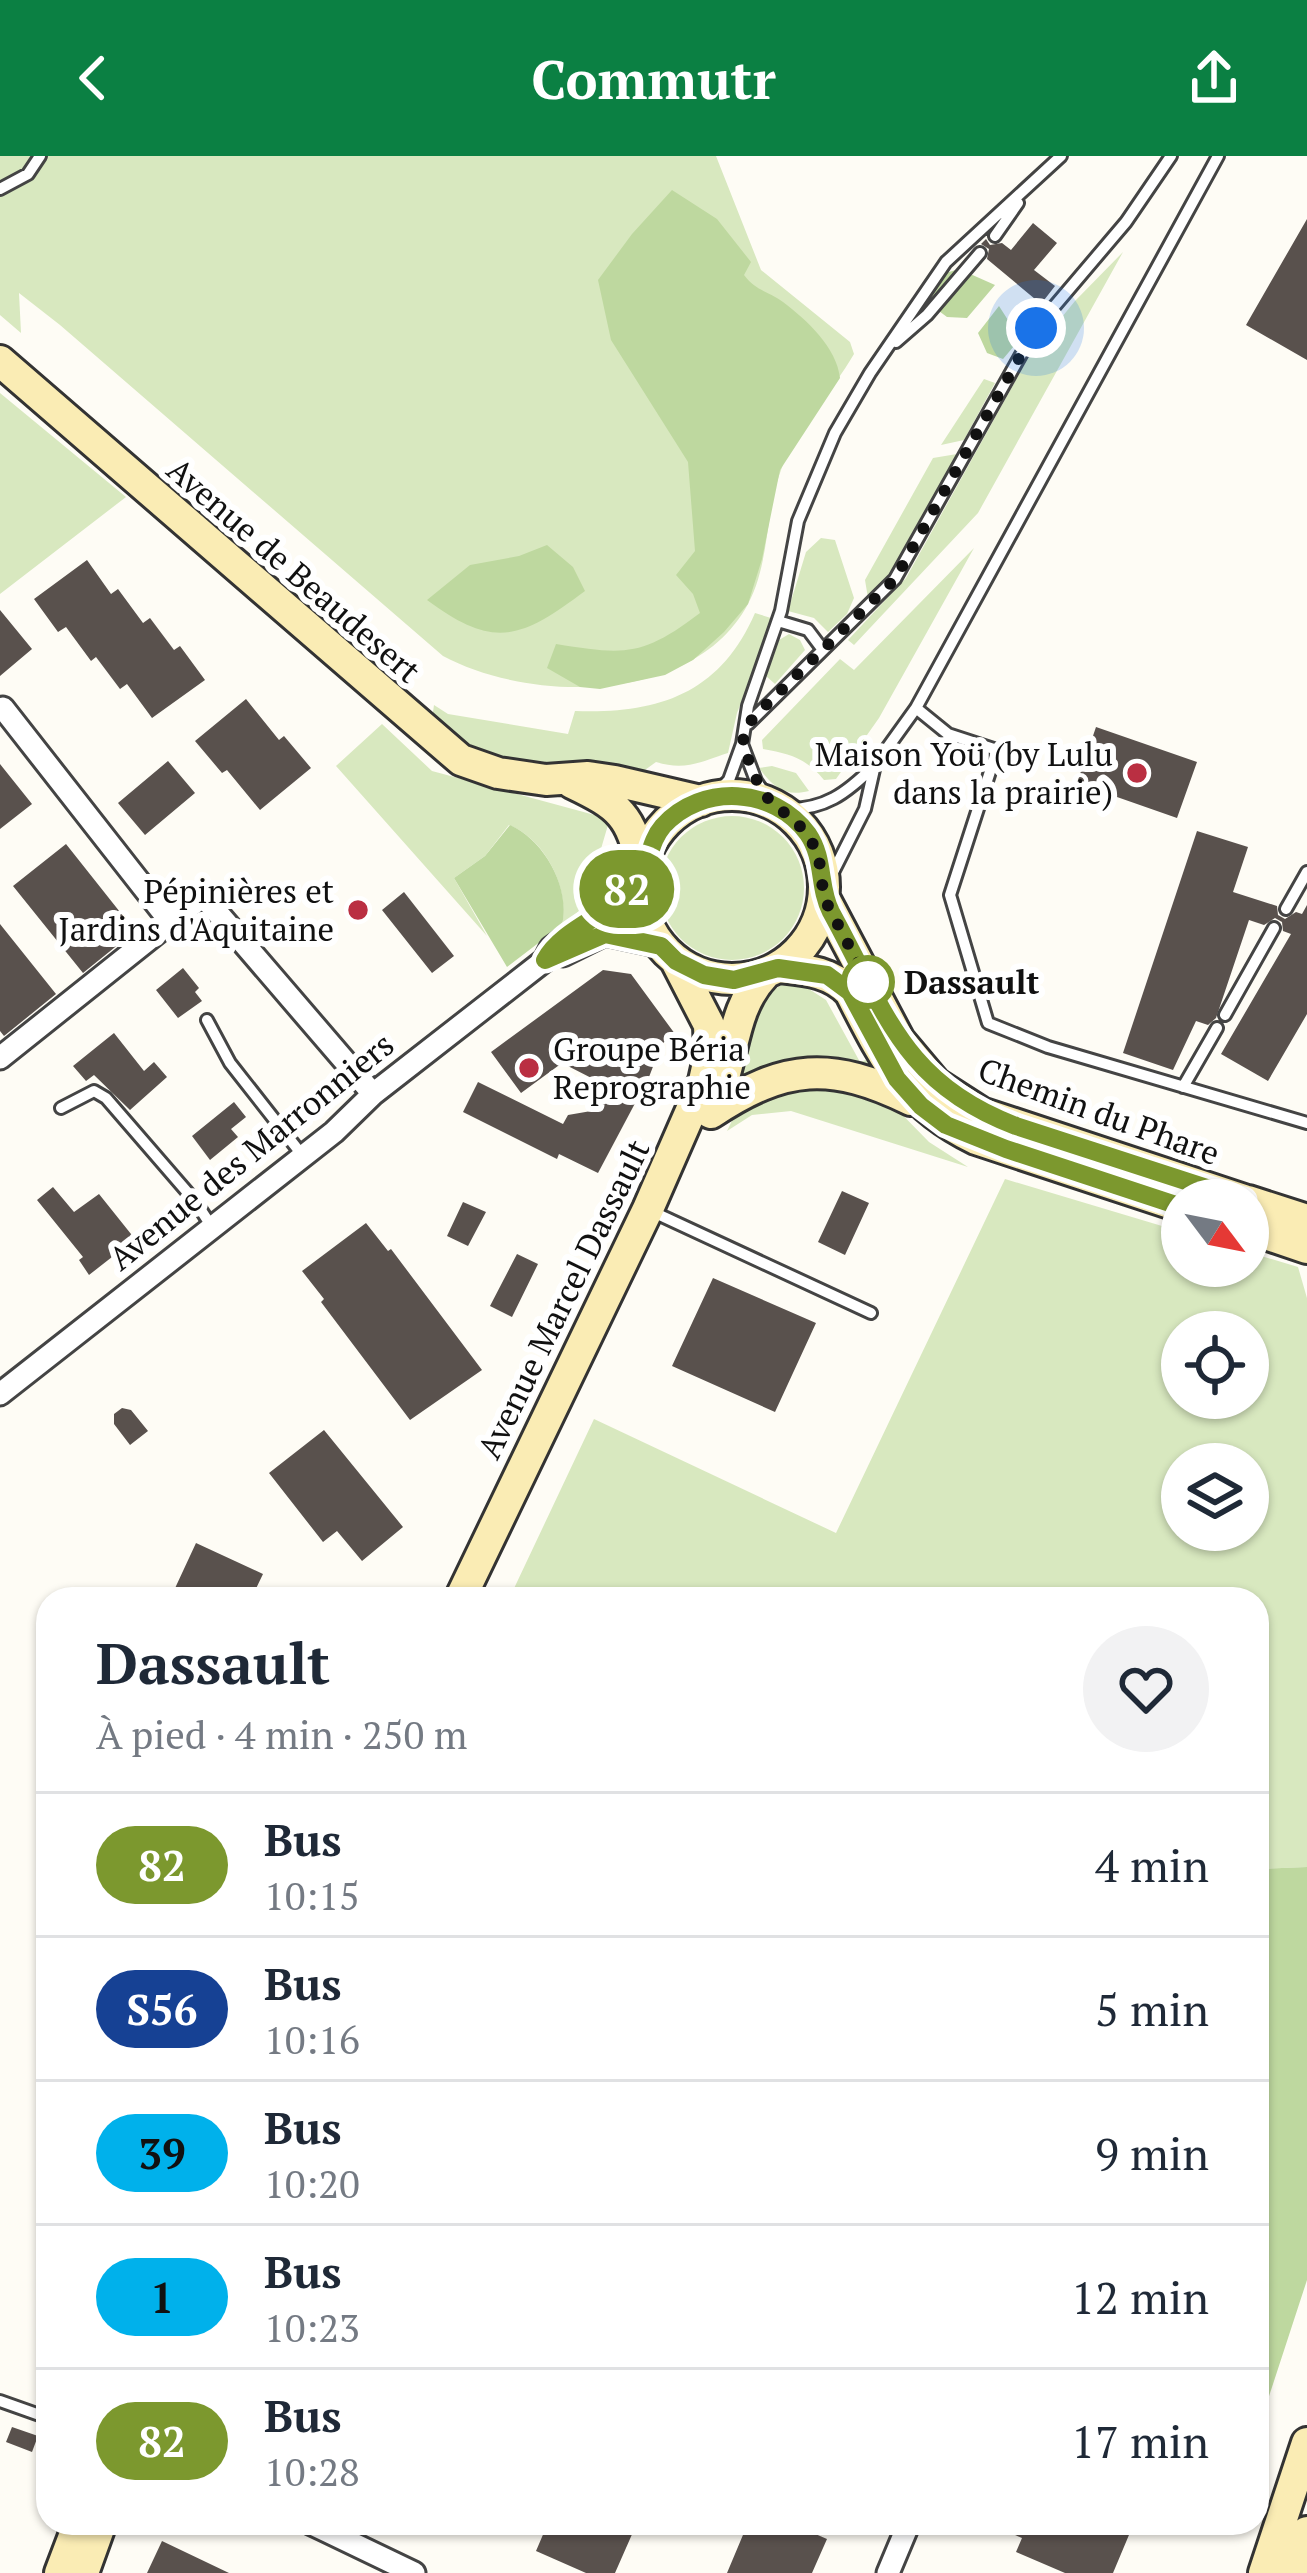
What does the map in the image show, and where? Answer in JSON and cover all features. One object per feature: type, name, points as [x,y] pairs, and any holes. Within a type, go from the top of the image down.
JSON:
[{"type":"main road","name":"Avenue de Beaudesert","points":[[0,361],[438,743],[479,768],[567,781]]},
{"type":"main road","points":[[588,777],[707,799],[732,795],[776,806],[809,835],[823,869],[824,893],[809,938],[771,970],[734,980],[704,975],[669,953],[644,913],[642,872],[625,814],[567,781],[588,777]]},
{"type":"main road","points":[[642,872],[663,826],[707,799]]},
{"type":"main road","name":"Chemin du Phare","points":[[824,893],[899,1040],[954,1098],[1016,1126],[1179,1179]]},
{"type":"main road","name":"Avenue Marcel Dassault","points":[[486,1587],[656,1213],[710,1054],[709,1025],[669,953]]},
{"type":"main road","name":"Chemin du Phare","points":[[771,970],[816,971],[840,981],[897,1079],[946,1125],[1161,1200]]},
{"type":"main road","name":"Avenue Marcel Dassault","points":[[466,1587],[711,1113],[731,1059],[743,1001],[771,970]]},
{"type":"main road","points":[[711,1113],[784,1075],[816,1071],[865,1079],[921,1106]]},
{"type":"main road","name":"Chemin du Phare","points":[[1269,1208],[1307,1220]]},
{"type":"main road","points":[[1269,1235],[1307,1248]]},
{"type":"main road","points":[[1264,2573],[1307,2443]]},
{"type":"main road","points":[[1293,2573],[1307,2532]]},
{"type":"main road","points":[[60,2573],[74,2535]]},
{"type":"main road","points":[[83,2573],[97,2535]]},
{"type":"street","points":[[0,710],[169,920]]},
{"type":"street","name":"Avenue des Marronniers","points":[[545,960],[551,948],[616,903],[642,872]]},
{"type":"street","points":[[0,1058],[203,896],[373,1094]]},
{"type":"street","name":"Avenue des Marronniers","points":[[0,1394],[545,960],[605,934],[669,953]]},
{"type":"street","points":[[335,2535],[414,2573]]},
{"type":"street","points":[[888,2573],[904,2535]]},
{"type":"lane","points":[[0,189],[28,175],[40,156]]},
{"type":"lane","points":[[707,799],[729,780],[742,744],[748,706],[778,621],[798,521],[835,433],[946,262],[1061,156]]},
{"type":"lane","points":[[748,724],[895,579],[1036,328],[1126,222],[1171,156]]},
{"type":"lane","points":[[742,744],[757,781],[776,806],[827,804],[875,765],[916,708],[1218,156]]},
{"type":"lane","points":[[995,236],[1027,190]]},
{"type":"lane","points":[[892,343],[927,315],[980,254]]},
{"type":"lane","points":[[778,621],[808,630],[823,650]]},
{"type":"lane","points":[[916,708],[948,734],[997,750],[950,895],[988,1023],[1048,1047],[1307,1123]]},
{"type":"lane","points":[[824,893],[865,809],[875,765]]},
{"type":"lane","points":[[1286,909],[1307,872]]},
{"type":"lane","points":[[1225,1015],[1274,928]]},
{"type":"lane","points":[[207,1020],[230,1063],[303,1156]]},
{"type":"lane","points":[[1183,1087],[1217,1028]]},
{"type":"lane","points":[[62,1108],[94,1091],[106,1098],[212,1227]]},
{"type":"lane","points":[[656,1213],[871,1313]]},
{"type":"lane","points":[[0,2401],[36,2414]]},
{"type":"green space","points":[[0,156],[36,156],[29,168],[0,183]]},
{"type":"green space","points":[[46,156],[716,156],[761,270],[850,342],[854,354],[781,470],[760,572],[748,604],[723,637],[690,661],[651,677],[608,686],[520,682],[443,656],[19,293],[21,333],[0,315],[0,193],[37,175]]},
{"type":"green space","points":[[672,190],[717,219],[751,262],[744,275],[811,326],[833,356],[840,378],[780,470],[748,604],[693,660],[665,675],[600,689],[580,687],[547,668],[556,644],[632,649],[663,638],[700,613],[693,594],[676,575],[695,551],[688,462],[611,340],[598,280]]},
{"type":"green space","points":[[1123,252],[978,513],[854,645],[848,640],[906,578],[1027,360]]},
{"type":"green space","points":[[959,269],[995,285],[967,318],[947,317],[924,300],[939,275]]},
{"type":"green space","points":[[999,306],[1020,339],[1003,359],[987,353],[978,333]]},
{"type":"green space","points":[[984,379],[995,383],[964,440],[941,445]]},
{"type":"green space","points":[[0,393],[126,497],[0,594]]},
{"type":"green space","points":[[957,454],[890,575],[868,598],[865,580],[933,458]]},
{"type":"green space","points":[[821,538],[835,540],[854,598],[847,614],[828,632],[814,618],[788,611],[806,552]]},
{"type":"green space","points":[[547,545],[573,567],[585,591],[543,620],[525,628],[490,632],[450,616],[427,600],[470,565],[519,556]]},
{"type":"green space","points":[[974,548],[879,718],[836,779],[824,780],[797,758],[763,749],[762,740],[840,659],[854,670]]},
{"type":"green space","points":[[755,613],[774,619],[737,713],[728,753],[684,765],[656,762],[638,775],[590,764],[502,760],[481,754],[431,725],[434,705],[448,714],[568,734],[575,711],[659,703],[683,694],[724,663]]},
{"type":"green space","points":[[789,634],[805,650],[775,684],[766,676],[779,640]]},
{"type":"green space","points":[[382,724],[432,771],[602,817],[608,825],[598,859],[605,882],[596,897],[562,925],[562,896],[552,866],[534,841],[509,825],[485,856],[454,878],[487,936],[336,766]]},
{"type":"green space","points":[[772,766],[796,773],[809,791],[793,793],[775,785],[759,768]]},
{"type":"green space","points":[[732,816],[759,822],[783,837],[798,861],[804,888],[798,915],[783,939],[759,954],[732,960],[705,954],[681,939],[666,915],[660,888],[666,861],[681,837],[705,822]]},
{"type":"green space","points":[[510,825],[544,853],[558,881],[564,911],[562,925],[507,967],[454,878],[485,856]]},
{"type":"green space","points":[[788,982],[806,982],[826,1000],[860,1062],[866,1060],[876,1075],[742,1078],[752,1022],[765,999]]},
{"type":"green space","points":[[792,1078],[885,1097],[929,1142],[968,1167],[791,1111],[752,1115],[727,1131],[742,1100]]},
{"type":"green space","points":[[1005,1179],[1161,1226],[1161,1287],[1269,1287],[1269,1258],[1298,1267],[1307,1298],[1307,1867],[1269,1869],[1269,1587],[515,1587],[594,1419],[836,1533]]},
{"type":"green space","points":[[1307,1867],[1307,2280],[1269,2396],[1269,1869]]},
{"type":"building","points":[[1307,219],[1307,360],[1246,325]]},
{"type":"building","points":[[1033,223],[1057,243],[1034,270],[1055,286],[1041,304],[987,259],[989,249],[981,244],[986,239],[990,245],[1002,243],[1011,250]]},
{"type":"building","points":[[87,560],[111,594],[118,589],[143,623],[150,618],[174,650],[180,646],[205,680],[152,718],[127,684],[120,689],[96,657],[91,661],[66,627],[58,632],[34,599]]},
{"type":"building","points":[[0,610],[32,649],[0,676]]},
{"type":"building","points":[[246,699],[279,740],[284,736],[311,768],[260,810],[195,741]]},
{"type":"building","name":"Maison Yoü (by Lulu dans la prairie)","points":[[1096,727],[1197,762],[1177,818],[1077,783]]},
{"type":"building","points":[[168,761],[195,793],[145,835],[118,803]]},
{"type":"building","points":[[0,764],[32,804],[0,829]]},
{"type":"building","points":[[1197,831],[1248,847],[1233,892],[1277,906],[1278,915],[1285,919],[1296,912],[1302,914],[1307,905],[1307,1014],[1268,1081],[1221,1054],[1291,934],[1275,918],[1264,925],[1249,920],[1216,1018],[1208,1025],[1196,1021],[1173,1070],[1123,1053]]},
{"type":"building","points":[[66,844],[135,931],[83,973],[13,886]]},
{"type":"building","points":[[404,892],[454,956],[432,973],[382,910]]},
{"type":"building","points":[[0,924],[56,994],[4,1036],[0,1031]]},
{"type":"building","points":[[183,968],[199,988],[195,992],[202,1001],[178,1018],[156,990]]},
{"type":"building","name":"Groupe Béria Reprographie","points":[[603,970],[631,974],[675,1034],[647,1055],[654,1064],[649,1077],[598,1173],[559,1154],[557,1159],[463,1112],[478,1082],[563,1124],[568,1115],[597,1110],[609,1087],[562,1063],[521,1093],[491,1052]]},
{"type":"building","points":[[114,1033],[144,1071],[154,1062],[167,1077],[130,1110],[94,1075],[86,1081],[73,1066]]},
{"type":"building","points":[[234,1102],[246,1117],[231,1129],[238,1137],[210,1160],[192,1136]]},
{"type":"building","points":[[53,1187],[74,1212],[99,1194],[135,1239],[89,1275],[79,1260],[83,1257],[37,1200]]},
{"type":"building","points":[[842,1191],[869,1203],[845,1255],[818,1242]]},
{"type":"building","points":[[463,1202],[486,1212],[468,1246],[447,1236]]},
{"type":"building","points":[[366,1223],[482,1370],[410,1420],[302,1271]]},
{"type":"building","points":[[517,1254],[538,1264],[512,1317],[490,1306]]},
{"type":"building","points":[[713,1278],[816,1323],[775,1412],[672,1366]]},
{"type":"building","points":[[122,1408],[131,1410],[148,1431],[130,1445],[114,1424],[114,1414]]},
{"type":"building","points":[[324,1430],[403,1527],[362,1561],[337,1531],[323,1542],[269,1473]]},
{"type":"building","points":[[196,1543],[263,1574],[257,1587],[176,1587]]},
{"type":"building","points":[[12,2427],[36,2435],[32,2452],[6,2442]]},
{"type":"building","points":[[543,2535],[632,2535],[615,2573],[586,2573],[536,2551]]},
{"type":"building","points":[[743,2535],[827,2539],[812,2573],[727,2573]]},
{"type":"building","points":[[1015,2535],[1129,2535],[1113,2573],[1065,2573],[1016,2552],[1022,2538]]},
{"type":"building","points":[[162,2541],[229,2573],[147,2573]]},
{"type":"bus line","name":"82","points":[[1161,1200],[946,1125],[897,1079],[850,992],[827,975],[778,968],[734,980],[704,975],[676,961],[661,946],[615,934],[545,960],[551,948],[616,903],[641,875],[650,846],[663,826],[681,811],[732,795],[771,803],[809,835],[818,851],[824,898],[831,912],[899,1040],[936,1084],[981,1113],[1179,1179]]},
{"type":"place","name":"Maison Yoü (by Lulu dans la prairie)","points":[[1137,773]]},
{"type":"place","name":"Pépinières et Jardins d'Aquitaine","points":[[358,910]]},
{"type":"place","name":"Dassault","points":[[868,982]]},
{"type":"place","name":"Groupe Béria Reprographie","points":[[529,1068]]},
{"type":"route","points":[[868,982],[824,898],[818,851],[796,821],[771,803],[742,744],[748,724],[895,579],[1036,328]]}]
